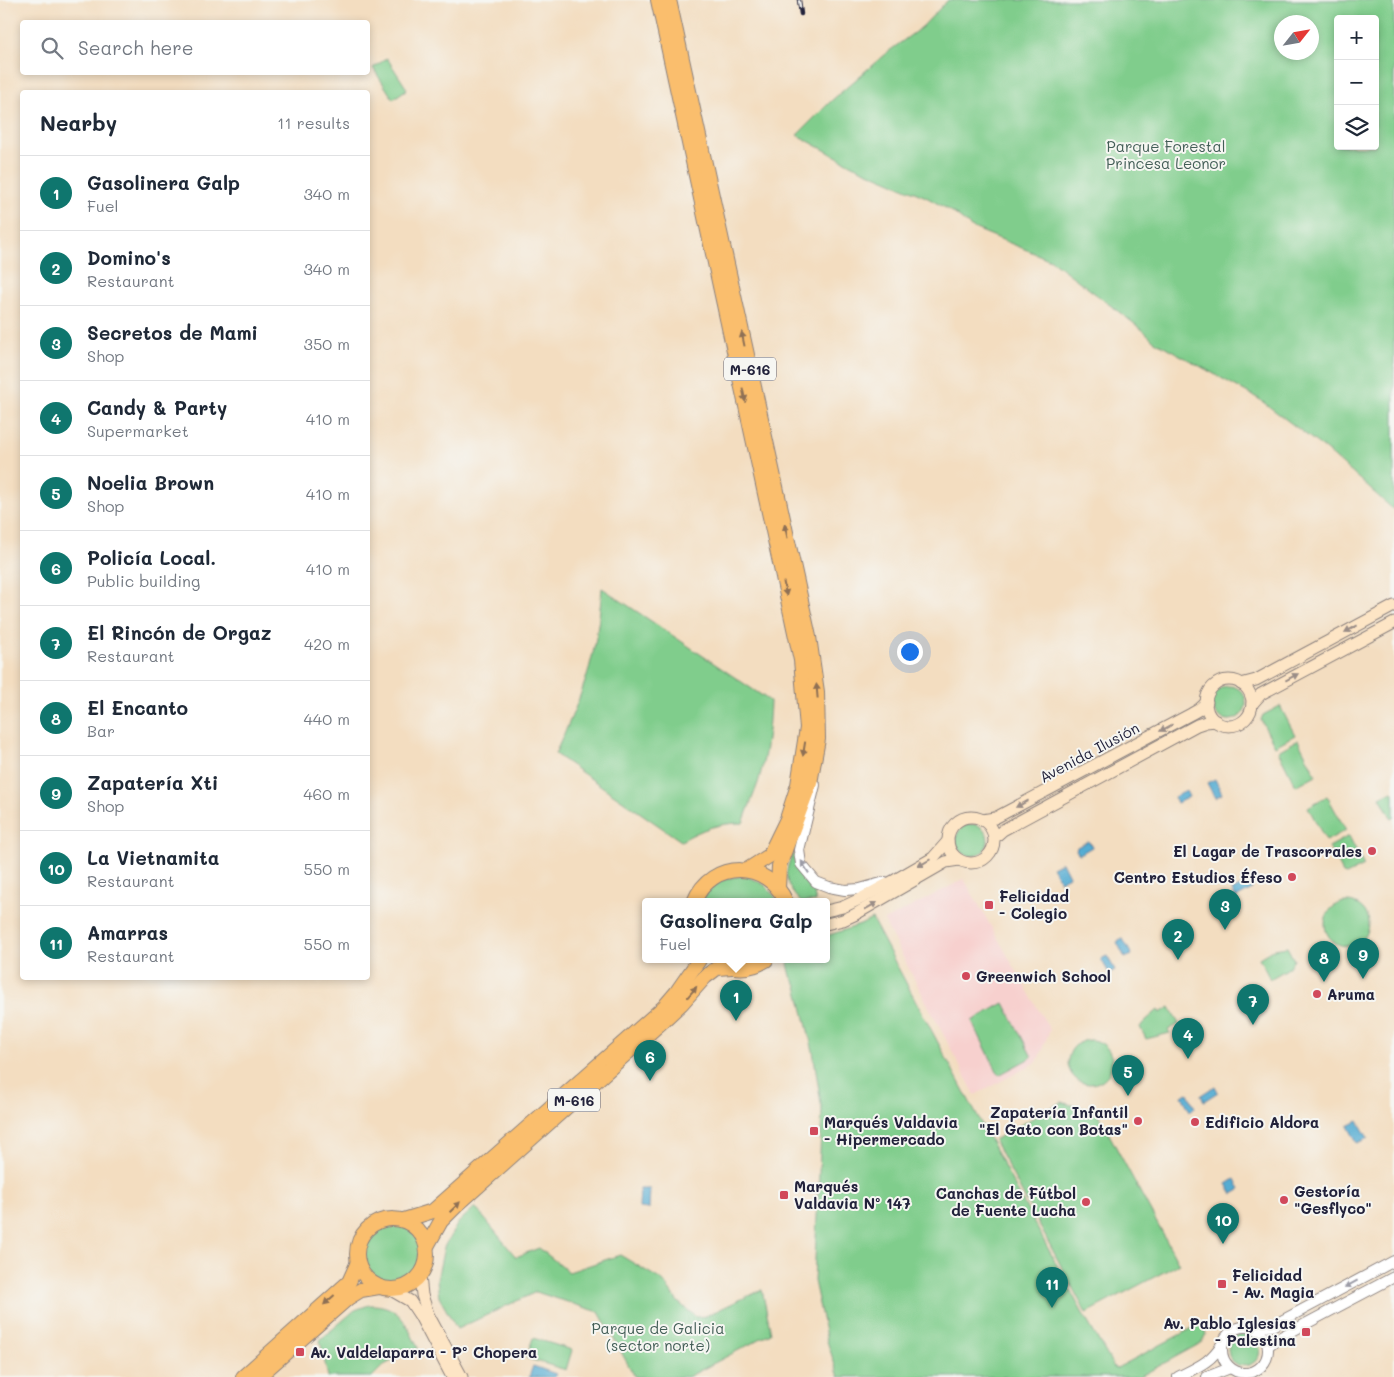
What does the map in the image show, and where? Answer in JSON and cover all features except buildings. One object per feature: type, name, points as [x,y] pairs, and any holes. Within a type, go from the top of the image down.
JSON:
[{"type":"highway","name":"M-616","points":[[658,0],[801,660],[807,728],[798,785],[787,819],[769,856],[747,870]]},
{"type":"highway","name":"M-616","points":[[669,0],[809,637],[817,692],[818,740],[810,783],[779,866],[784,898]]},
{"type":"highway","name":"M-616","points":[[696,898],[703,886],[716,876],[731,871],[747,870],[770,880],[784,898]]},
{"type":"highway","name":"M-616","points":[[243,1377],[349,1282],[358,1262],[357,1251],[359,1241],[373,1224],[393,1218],[404,1220],[432,1211],[664,1007],[697,963]]},
{"type":"highway","name":"M-616","points":[[721,963],[732,967]]},
{"type":"highway","name":"M-616","points":[[420,1276],[428,1257],[427,1246],[441,1221],[457,1204],[665,1019],[705,976],[717,968],[744,968],[761,963]]},
{"type":"highway","points":[[404,1220],[414,1226],[422,1235],[427,1246]]},
{"type":"highway","points":[[358,1262],[362,1273],[370,1281],[385,1288]]},
{"type":"highway","points":[[258,1377],[348,1298],[361,1290],[402,1288],[412,1284],[420,1276]]},
{"type":"main road","points":[[1241,684],[1256,680],[1394,606]]},
{"type":"main road","points":[[1252,704],[1249,692],[1241,684],[1228,680],[1216,685],[1208,696],[1207,702],[1211,716],[1216,721],[1228,726],[1240,723],[1249,715],[1252,704],[1261,694],[1394,622]]},
{"type":"main road","name":"Avenida Ilusión","points":[[982,820],[996,818],[1192,714],[1207,702]]},
{"type":"main road","name":"Avenida Ilusión","points":[[994,838],[1003,830],[1198,725],[1216,721]]},
{"type":"main road","points":[[830,923],[854,915],[946,862],[958,860],[975,863],[982,861],[992,850],[994,838],[988,825],[982,820],[975,818],[962,819],[951,828],[948,834],[949,848],[958,860]]},
{"type":"main road","points":[[830,910],[843,907],[862,898],[933,858],[948,841]]},
{"type":"main road","points":[[420,1276],[422,1294],[428,1314],[462,1377]]},
{"type":"main road","points":[[385,1288],[410,1301],[452,1377]]},
{"type":"street","points":[[818,740],[820,766],[799,850],[801,864],[816,882],[845,890],[860,889],[895,880]]},
{"type":"street","points":[[1178,1377],[1215,1355],[1228,1334],[1237,1328],[1272,1326],[1394,1261]]},
{"type":"street","points":[[1268,1346],[1279,1338],[1394,1277]]},
{"type":"street","points":[[1224,1341],[1222,1351],[1224,1360],[1230,1368],[1242,1373],[1254,1371],[1264,1364],[1268,1346],[1263,1335],[1253,1328]]},
{"type":"street","points":[[1207,1377],[1230,1368]]},
{"type":"shaded area","name":"Greenwich School","points":[[964,879],[1050,1030],[1037,1062],[975,1095],[884,921]]},
{"type":"green space","name":"Parque Forestal Princesa Leonor","points":[[948,0],[1394,0],[1394,510],[1325,449],[1259,399],[1153,340],[1144,331],[1051,260],[971,227],[951,211],[926,197],[852,165],[797,135],[830,102],[885,54],[922,27]]},
{"type":"green space","points":[[387,58],[407,89],[393,99],[373,68]]},
{"type":"green space","points":[[602,588],[770,701],[763,763],[758,783],[743,823],[726,824],[710,828],[681,841],[555,754],[577,705],[590,666],[599,620]]},
{"type":"green space","points":[[1229,686],[1241,691],[1246,703],[1241,715],[1229,720],[1217,715],[1212,703],[1217,691]]},
{"type":"green space","points":[[1280,706],[1295,735],[1275,746],[1261,720],[1263,715]]},
{"type":"green space","points":[[1298,740],[1316,775],[1296,786],[1278,751]]},
{"type":"green space","points":[[1392,791],[1394,795],[1394,818],[1392,819],[1380,797]]},
{"type":"green space","points":[[1327,796],[1346,830],[1326,841],[1308,807]]},
{"type":"green space","points":[[972,824],[978,825],[983,829],[987,834],[987,846],[983,851],[978,855],[972,856],[966,855],[961,851],[957,846],[956,840],[957,834],[961,829],[966,825]]},
{"type":"green space","points":[[1349,836],[1364,866],[1346,875],[1343,874],[1329,847]]},
{"type":"green space","points":[[793,853],[804,876],[823,892],[814,894],[815,898],[797,898],[788,885],[787,873]]},
{"type":"green space","points":[[745,876],[756,880],[765,885],[776,898],[703,898],[709,890],[719,882]]},
{"type":"green space","points":[[1343,902],[1351,902],[1363,908],[1369,924],[1363,940],[1351,946],[1343,946],[1331,940],[1325,928],[1325,920],[1331,908]]},
{"type":"green space","points":[[872,919],[1082,1312],[1115,1369],[1202,1323],[1206,1334],[1201,1343],[1139,1377],[839,1377],[827,1341],[814,1281],[822,1110],[813,1051],[797,986],[791,976],[788,964],[830,963],[830,935]]},
{"type":"green space","points":[[1287,947],[1294,960],[1287,969],[1270,979],[1259,958],[1274,949]]},
{"type":"green space","points":[[1004,1003],[1032,1057],[999,1075],[972,1021]]},
{"type":"green space","points":[[1170,1007],[1179,1024],[1168,1030],[1170,1033],[1146,1039],[1140,1027],[1158,1010],[1160,1013]]},
{"type":"green space","points":[[1094,1040],[1106,1046],[1111,1053],[1111,1071],[1106,1078],[1099,1083],[1086,1084],[1078,1081],[1071,1074],[1068,1058],[1071,1050],[1078,1043]]},
{"type":"green space","name":"Canchas de Fútbol de Fuente Lucha","points":[[1061,1102],[1097,1112],[1179,1264],[1086,1313],[994,1140]]},
{"type":"green space","name":"Parque de Galicia (sector norte)","points":[[475,1207],[516,1257],[539,1248],[569,1272],[620,1255],[663,1281],[678,1302],[696,1317],[706,1316],[762,1290],[771,1333],[688,1377],[635,1377],[599,1312],[536,1292],[457,1329],[439,1297],[437,1280],[444,1247],[458,1223]]},
{"type":"green space","points":[[393,1225],[404,1227],[417,1238],[422,1254],[420,1265],[409,1278],[393,1283],[382,1281],[369,1270],[364,1254],[366,1243],[377,1230]]},
{"type":"green space","points":[[369,1305],[388,1308],[401,1317],[418,1348],[384,1365],[372,1377],[328,1377],[320,1340],[355,1310]]},
{"type":"green space","points":[[1244,1334],[1256,1338],[1260,1350],[1256,1362],[1244,1366],[1232,1362],[1228,1350],[1232,1338]]},
{"type":"green space","points":[[533,1338],[572,1350],[566,1370],[526,1358]]},
{"type":"water","points":[[1215,779],[1222,794],[1215,798],[1207,783]]},
{"type":"water","points":[[1186,791],[1189,797],[1177,803],[1174,797]]},
{"type":"water","points":[[1088,841],[1092,847],[1080,854],[1078,853],[1077,847]]},
{"type":"water","points":[[1062,862],[1069,876],[1060,881],[1052,867]]},
{"type":"water","points":[[1249,883],[1252,889],[1236,898],[1232,891]]},
{"type":"water","points":[[1123,939],[1132,955],[1125,958],[1117,942]]},
{"type":"water","points":[[1107,956],[1115,970],[1109,973],[1101,959]]},
{"type":"water","points":[[1215,1086],[1218,1092],[1204,1101],[1201,1095]]},
{"type":"water","points":[[1188,1093],[1195,1108],[1190,1111],[1182,1096]]},
{"type":"water","points":[[1358,1121],[1368,1138],[1357,1143],[1348,1126]]},
{"type":"water","points":[[1235,1179],[1240,1190],[1233,1194],[1227,1184]]},
{"type":"water","points":[[640,1189],[650,1189],[649,1209],[639,1208]]},
{"type":"water","points":[[533,1366],[556,1374],[555,1377],[529,1377]]},
{"type":"railway","points":[[799,0],[801,14]]},
{"type":"place","name":"El Lagar de Trascorrales","points":[[1372,851]]},
{"type":"place","name":"Centro Estudios Éfeso","points":[[1292,877]]},
{"type":"place","name":"Felicidad - Colegio","points":[[989,905]]},
{"type":"place","name":"Secretos de Mami","points":[[1225,930]]},
{"type":"place","name":"Domino's","points":[[1178,960]]},
{"type":"place","name":"Greenwich School","points":[[966,976]]},
{"type":"place","name":"Zapatería Xti","points":[[1363,979]]},
{"type":"place","name":"El Encanto","points":[[1324,982]]},
{"type":"place","name":"Aruma","points":[[1317,994]]},
{"type":"place","name":"Gasolinera Galp","points":[[736,1021]]},
{"type":"place","name":"El Rincón de Orgaz","points":[[1253,1025]]},
{"type":"place","name":"Candy & Party","points":[[1188,1059]]},
{"type":"place","name":"Policía Local.","points":[[650,1081]]},
{"type":"place","name":"Noelia Brown","points":[[1128,1096]]},
{"type":"place","name":"Zapatería Infantil \"El Gato con Botas\"","points":[[1138,1121]]},
{"type":"place","name":"Edificio Aldora","points":[[1195,1122]]},
{"type":"place","name":"Marqués Valdavia - Hipermercado","points":[[814,1131]]},
{"type":"place","name":"Marqués Valdavia Nº 147","points":[[784,1195]]},
{"type":"place","name":"Gestoría \"Gesflyco\"","points":[[1284,1200]]},
{"type":"place","name":"Canchas de Fútbol de Fuente Lucha","points":[[1086,1202]]},
{"type":"place","name":"La Vietnamita","points":[[1223,1244]]},
{"type":"place","name":"Felicidad - Av. Magia","points":[[1222,1284]]},
{"type":"place","name":"Amarras","points":[[1052,1308]]},
{"type":"place","name":"Av. Pablo Iglesias - Palestina","points":[[1306,1332]]},
{"type":"place","name":"Av. Valdelaparra - Pº Chopera","points":[[300,1352]]}]
